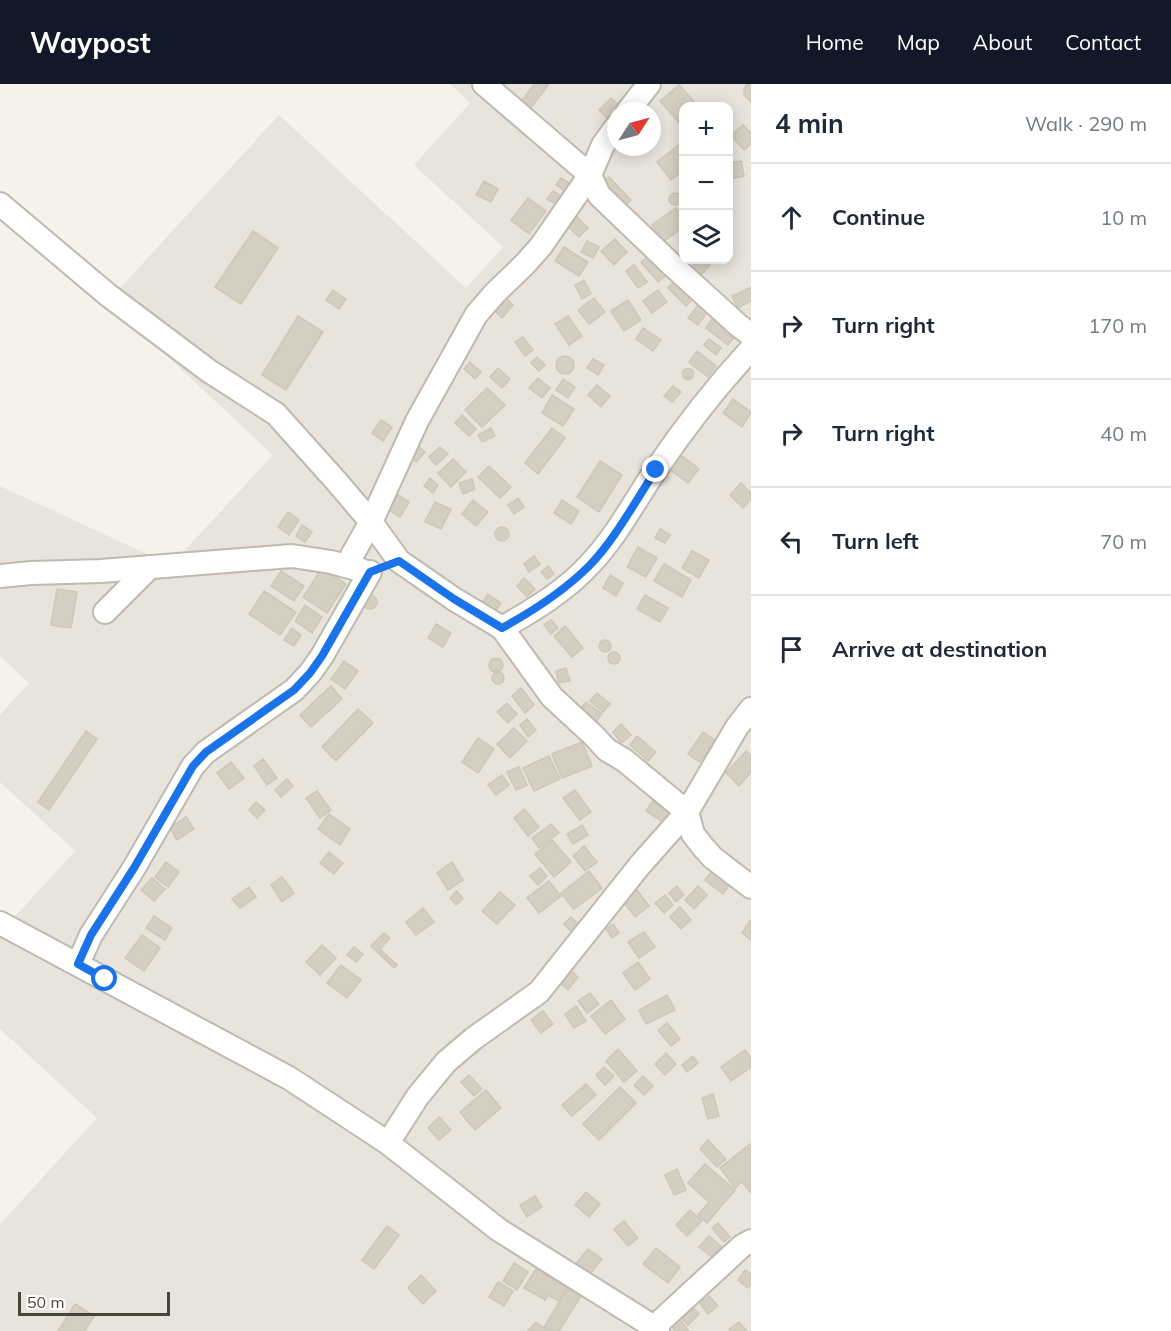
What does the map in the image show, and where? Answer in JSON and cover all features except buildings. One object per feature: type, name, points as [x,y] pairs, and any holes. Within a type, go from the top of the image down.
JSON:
[{"type":"street","points":[[484,84],[590,175],[599,195],[672,265],[751,335]]},
{"type":"street","points":[[635,102],[649,84]]},
{"type":"street","points":[[346,566],[371,522],[417,421],[476,315],[541,246],[590,175],[607,140]]},
{"type":"street","points":[[0,204],[108,295],[209,371],[276,414],[338,482],[399,561],[454,599],[502,628],[552,697],[607,750],[624,760],[687,812],[693,834],[703,847],[713,858],[751,887]]},
{"type":"street","points":[[502,628],[536,609],[590,565],[612,537],[656,470],[708,398],[751,349]]},
{"type":"street","points":[[0,576],[101,571],[292,556],[332,562],[370,572],[399,561]]},
{"type":"street","points":[[105,612],[150,567]]},
{"type":"street","points":[[78,964],[91,935],[134,868],[193,766],[206,752],[294,690],[310,673],[370,572]]},
{"type":"street","points":[[388,1143],[418,1096],[447,1062],[473,1039],[539,992],[640,865],[687,812],[744,735],[751,710]]},
{"type":"street","points":[[0,923],[289,1078],[388,1143],[500,1230],[656,1329],[741,1246],[751,1241]]},
{"type":"shaded area","points":[[450,84],[751,84],[751,1331],[0,1331],[0,1224],[97,1118],[0,1029],[0,933],[75,851],[0,782],[0,715],[29,683],[0,656],[0,486],[171,565],[273,455],[108,301],[279,115],[466,288],[503,247],[414,165],[470,103]]},
{"type":"route","points":[[105,979],[78,964],[91,935],[134,868],[193,766],[206,752],[294,690],[310,673],[370,572],[399,561],[454,599],[502,628],[536,609],[590,565],[612,537],[656,470]]}]
